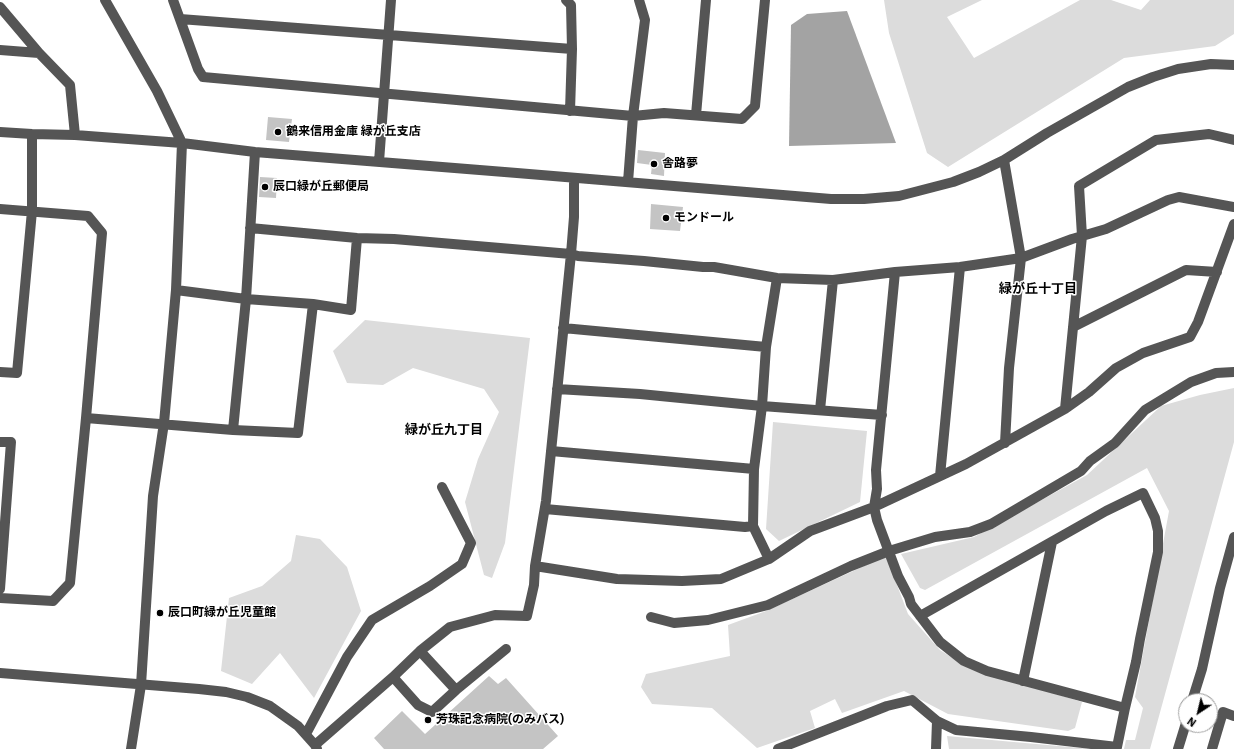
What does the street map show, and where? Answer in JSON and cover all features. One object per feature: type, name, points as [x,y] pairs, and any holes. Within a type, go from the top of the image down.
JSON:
[{"type":"street","points":[[105,0],[157,91],[182,144],[176,290],[164,423],[153,496],[141,685],[132,749]]},
{"type":"street","points":[[173,0],[198,69],[203,77],[633,116],[664,112],[742,118],[755,106],[765,0]]},
{"type":"street","points":[[379,162],[391,0]]},
{"type":"street","points":[[566,0],[571,4],[572,49],[570,111]]},
{"type":"street","points":[[628,182],[633,116],[645,20],[639,0]]},
{"type":"street","points":[[696,115],[706,0]]},
{"type":"street","points":[[0,7],[39,53],[70,85],[75,134]]},
{"type":"street","points":[[180,19],[572,49]]},
{"type":"street","points":[[0,50],[39,53]]},
{"type":"street","points":[[0,132],[75,134],[255,152],[831,199],[864,199],[899,196],[953,182],[979,172],[1004,160],[1047,133],[1128,87],[1153,77],[1178,69],[1211,64],[1234,64]]},
{"type":"street","points":[[0,372],[17,373],[32,211],[32,134]]},
{"type":"street","points":[[1065,409],[1082,236],[1079,186],[1156,140],[1209,134],[1234,140]]},
{"type":"street","points":[[233,430],[246,299],[255,152]]},
{"type":"street","points":[[1004,160],[1021,258],[1009,368],[1005,443]]},
{"type":"street","points":[[0,673],[226,692],[247,696],[270,706],[298,726],[316,747],[420,651],[450,627],[494,615],[527,616],[534,585],[535,566],[545,509],[571,254],[574,217],[574,178]]},
{"type":"street","points":[[250,228],[356,238],[394,239],[571,254],[578,256],[644,260],[714,267],[777,278],[833,280],[895,272],[960,267],[1021,258],[1082,236],[1106,230],[1168,200],[1179,197],[1234,207]]},
{"type":"street","points":[[0,209],[88,216],[102,233],[70,583],[53,601],[0,598]]},
{"type":"street","points":[[535,566],[617,578],[682,581],[721,579],[769,559],[810,531],[874,507],[966,464],[1065,409],[1089,392],[1116,368],[1143,353],[1190,337],[1198,322],[1234,224]]},
{"type":"street","points":[[176,290],[246,299],[313,304],[351,310],[356,238]]},
{"type":"street","points":[[940,476],[960,267]]},
{"type":"street","points":[[1073,327],[1186,270],[1217,272]]},
{"type":"street","points":[[895,272],[876,470],[877,489],[874,507],[877,520],[898,576],[911,604],[940,642],[964,662],[987,671],[1125,708]]},
{"type":"street","points":[[769,559],[753,526],[754,469],[762,406],[766,347],[777,278]]},
{"type":"street","points":[[820,410],[833,280]]},
{"type":"street","points":[[86,418],[164,423],[233,430],[298,433],[313,304]]},
{"type":"street","points":[[564,328],[766,347]]},
{"type":"street","points":[[651,617],[674,623],[708,620],[768,605],[852,566],[889,551],[935,537],[970,532],[991,524],[1081,472],[1090,462],[1115,443],[1145,410],[1191,382],[1216,374],[1230,372]]},
{"type":"street","points":[[557,389],[640,394],[762,406],[882,415]]},
{"type":"street","points":[[0,442],[11,442],[0,589]]},
{"type":"street","points":[[551,451],[754,469]]},
{"type":"street","points":[[306,734],[346,657],[372,620],[430,586],[462,564],[471,543],[442,487]]},
{"type":"street","points":[[778,749],[888,706],[912,700],[937,721],[956,730],[1117,746],[1136,662],[1158,552],[1158,531],[1155,518],[1143,493],[1106,511],[920,616]]},
{"type":"street","points":[[545,509],[745,527],[753,526]]},
{"type":"street","points":[[1194,693],[1202,669],[1220,588],[1234,537]]},
{"type":"street","points":[[1023,681],[1052,542]]},
{"type":"street","points":[[393,677],[418,705],[432,712],[506,649]]},
{"type":"street","points":[[420,651],[456,690]]},
{"type":"street","points":[[1212,749],[1223,712],[1234,716]]},
{"type":"street","points":[[936,749],[937,721]]},
{"type":"street","points":[[1178,749],[1183,733]]},
{"type":"shaded area","points":[[884,0],[982,0],[947,17],[974,58],[1080,0],[1111,0],[1141,10],[1150,0],[1234,0],[1234,34],[1215,46],[1124,58],[948,167],[927,153],[889,33]]},
{"type":"shaded area","points":[[847,11],[896,143],[789,146],[791,25],[807,14]]},
{"type":"shaded area","points":[[365,320],[530,338],[505,543],[492,578],[484,575],[465,502],[478,459],[499,412],[484,389],[413,368],[383,385],[347,383],[333,351]]},
{"type":"shaded area","points":[[1234,388],[1234,442],[1150,749],[1124,749],[1126,740],[1135,740],[1143,708],[1135,697],[1169,511],[1147,468],[925,590],[920,588],[901,554],[974,537],[1087,475],[1161,406],[1200,395]]},
{"type":"shaded area","points":[[773,422],[867,431],[860,502],[779,541],[766,529]]},
{"type":"shaded area","points":[[296,535],[320,539],[347,567],[361,611],[314,698],[280,653],[252,684],[221,671],[229,598],[262,586],[291,561]]},
{"type":"shaded area","points":[[886,556],[908,614],[940,650],[965,666],[1082,702],[1075,728],[1068,731],[948,714],[904,691],[842,713],[835,699],[810,711],[815,728],[757,748],[712,708],[652,704],[641,687],[646,674],[730,656],[728,625],[766,611]]},
{"type":"shaded area","points":[[947,736],[1092,749],[949,749]]},
{"type":"building","name":"鶴来信用金庫 緑が丘支店","points":[[268,117],[292,119],[289,142],[266,140]]},
{"type":"building","name":"舎路夢","points":[[638,150],[665,153],[664,176],[651,174],[652,165],[637,163]]},
{"type":"building","points":[[260,177],[277,178],[276,198],[259,197]]},
{"type":"building","name":"モンドール","points":[[651,204],[683,207],[680,231],[650,229]]},
{"type":"building","points":[[489,676],[498,684],[506,678],[558,736],[543,749],[384,749],[374,738],[402,711],[425,734]]},
{"type":"place","name":"鶴来信用金庫 緑が丘支店","points":[[278,132]]},
{"type":"place","name":"舎路夢","points":[[654,164]]},
{"type":"place","name":"辰口緑が丘郵便局","points":[[265,187]]},
{"type":"place","name":"モンドール","points":[[666,218]]},
{"type":"place","name":"辰口町緑が丘児童館","points":[[160,613]]},
{"type":"place","name":"芳珠記念病院(のみバス)","points":[[428,720]]},
{"type":"district","name":"緑が丘十丁目","points":[[1038,289]]},
{"type":"district","name":"緑が丘九丁目","points":[[444,430]]}]
